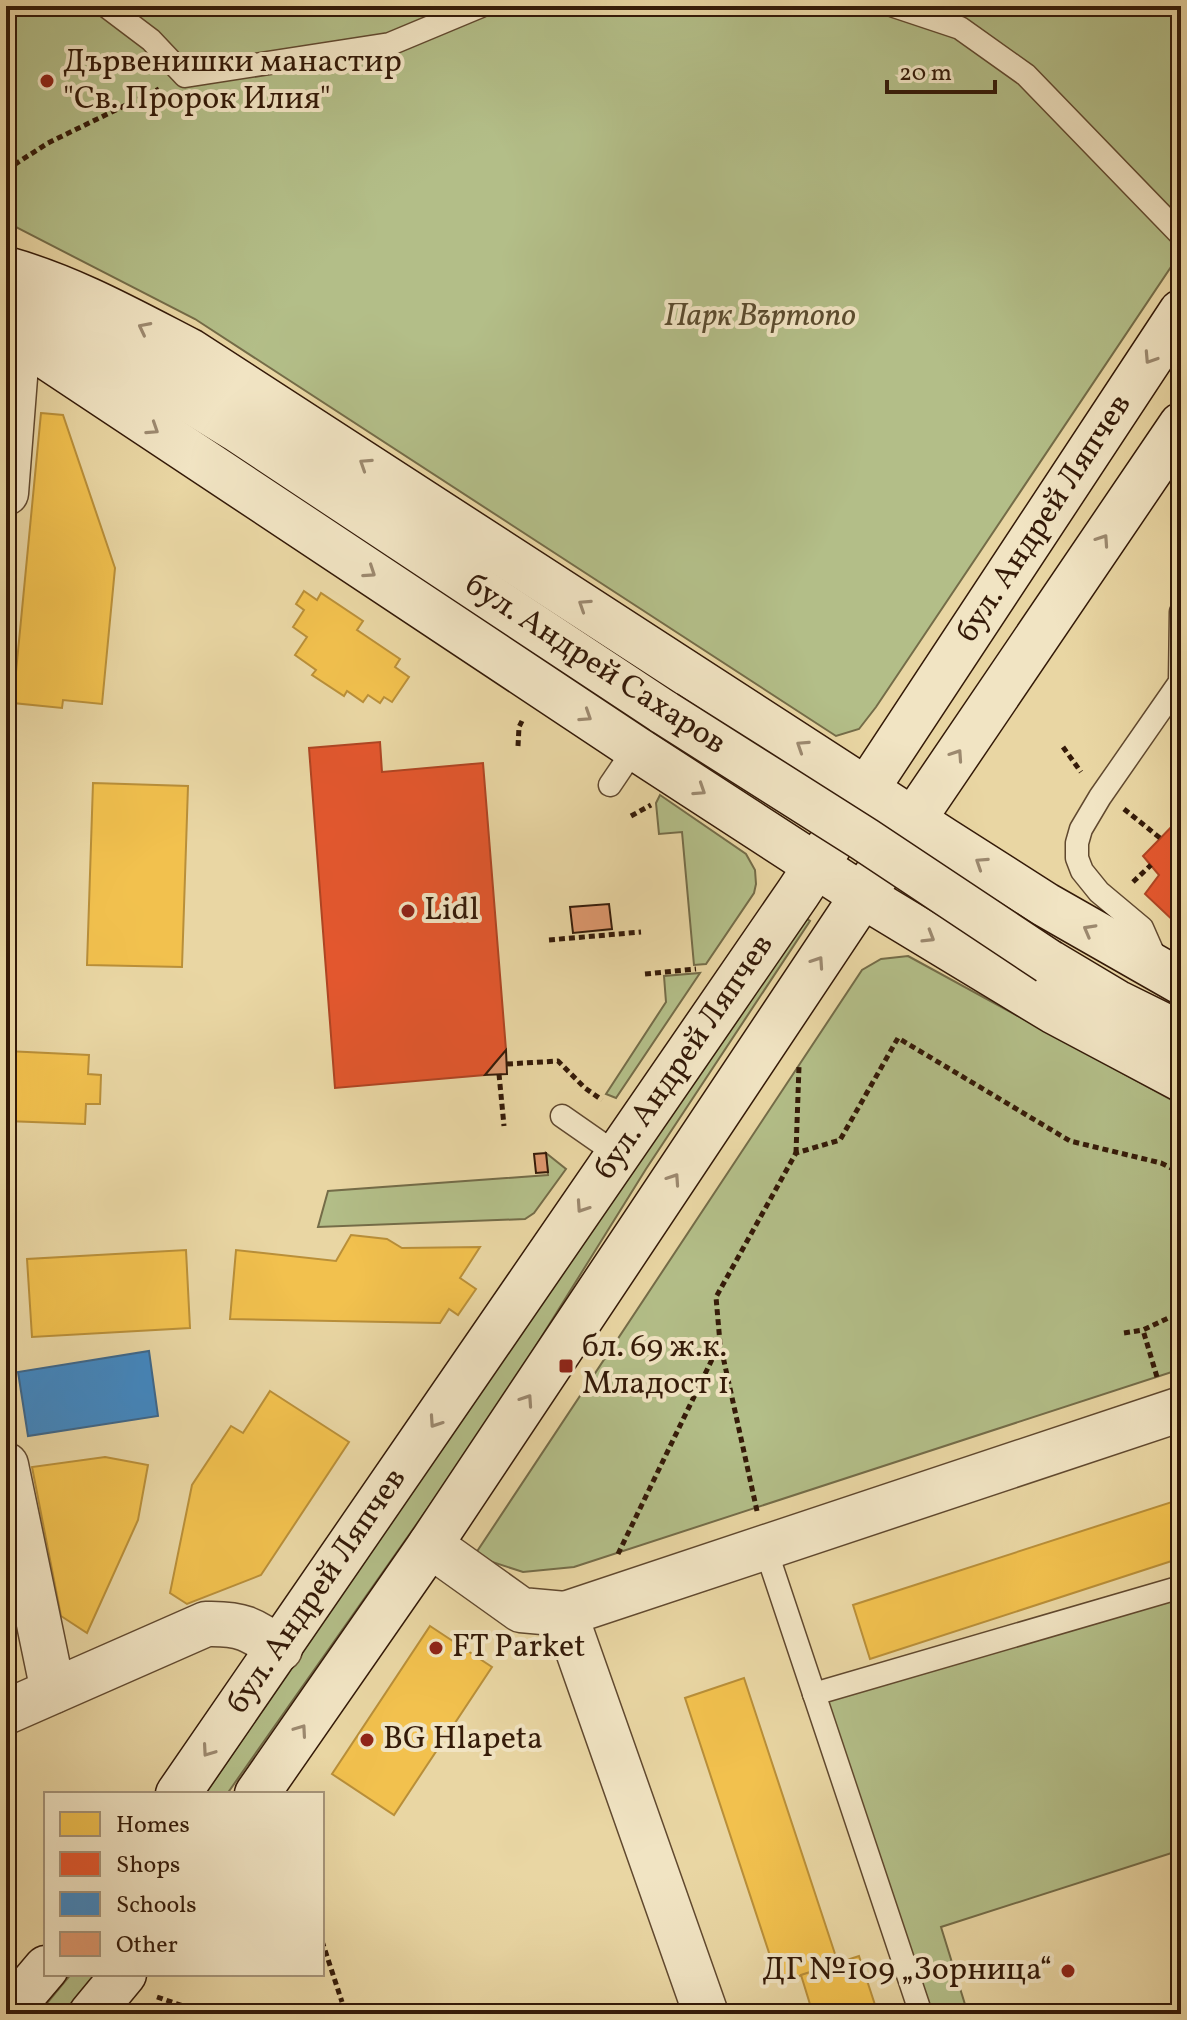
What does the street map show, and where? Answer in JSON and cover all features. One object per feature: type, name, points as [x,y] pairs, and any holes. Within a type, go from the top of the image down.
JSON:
[{"type":"main road","points":[[6,269],[34,277],[100,305],[190,351],[1046,905],[1171,976]]},
{"type":"main road","name":"бул. Андрей Ляпчев","points":[[179,1792],[816,866],[1181,312]]},
{"type":"main road","points":[[6,493],[10,323]]},
{"type":"main road","points":[[10,323],[635,748],[816,866],[1053,1011],[1181,1079]]},
{"type":"main road","name":"бул. Андрей Сахаров","points":[[10,323],[101,346],[236,429],[1049,962],[1116,1002],[1181,1034]]},
{"type":"main road","name":"бул. Андрей Ляпчев","points":[[258,1792],[430,1545],[913,820],[1181,425]]},
{"type":"main road","points":[[430,1545],[521,1610],[579,1609],[1175,1411]]},
{"type":"main road","points":[[6,1465],[53,1691]]},
{"type":"main road","points":[[579,1609],[706,2014]]},
{"type":"main road","points":[[6,1712],[206,1624],[232,1623],[254,1631],[280,1649]]},
{"type":"main road","points":[[7,2014],[44,1970]]},
{"type":"main road","points":[[91,2014],[134,1983]]},
{"type":"lane","points":[[106,6],[151,40],[185,76],[390,44],[481,6]]},
{"type":"lane","points":[[894,6],[960,28],[1026,75],[1181,235]]},
{"type":"lane","points":[[1181,612],[1181,691]]},
{"type":"lane","points":[[1171,976],[1142,928],[1099,892],[1082,871],[1077,858],[1077,843],[1081,829],[1100,797],[1180,682]]},
{"type":"lane","points":[[610,785],[635,748]]},
{"type":"lane","points":[[562,1116],[618,1155]]},
{"type":"lane","points":[[765,1547],[921,2014]]},
{"type":"lane","points":[[814,1694],[1181,1587]]},
{"type":"path","points":[[6,170],[48,143],[185,76]]},
{"type":"path","points":[[518,746],[519,727]]},
{"type":"path","points":[[631,816],[651,805]]},
{"type":"path","points":[[1131,812],[1160,838]]},
{"type":"path","points":[[1139,877],[1151,865]]},
{"type":"path","points":[[549,940],[641,932]]},
{"type":"path","points":[[645,974],[700,968]]},
{"type":"path","points":[[796,1153],[840,1140],[898,1038],[1070,1141],[1161,1163],[1181,1173]]},
{"type":"path","points":[[507,1064],[558,1061],[602,1100]]},
{"type":"path","points":[[765,1547],[720,1343],[716,1297],[796,1153],[799,1061]]},
{"type":"path","points":[[499,1074],[504,1126]]},
{"type":"path","points":[[1124,1333],[1143,1330],[1181,1312]]},
{"type":"path","points":[[1143,1330],[1175,1411]]},
{"type":"path","points":[[579,1609],[720,1343]]},
{"type":"path","points":[[324,1947],[342,2002]]},
{"type":"path","points":[[134,1983],[186,2007],[188,2014]]},
{"type":"green space","name":"Парк Въртопо","points":[[6,6],[1181,6],[1181,252],[876,707],[859,729],[836,736],[195,319],[6,222]]},
{"type":"green space","points":[[660,795],[746,854],[755,870],[754,893],[706,964],[694,965],[682,832],[659,834],[656,803]]},
{"type":"green space","points":[[806,918],[810,921],[646,1169],[468,1451],[228,1792],[206,1792]]},
{"type":"green space","points":[[908,956],[1181,1105],[1181,1369],[574,1567],[523,1572],[474,1556],[862,970],[881,959]]},
{"type":"green space","points":[[700,973],[616,1098],[606,1094],[666,1002],[664,976]]},
{"type":"green space","points":[[546,1153],[566,1169],[534,1213],[525,1219],[318,1227],[328,1191],[548,1175]]},
{"type":"green space","points":[[1181,1587],[1181,1850],[941,1927],[968,2014],[920,2014],[814,1694]]},
{"type":"green space","points":[[69,1976],[94,1976],[65,2014],[38,2014]]},
{"type":"building: Homes","points":[[41,413],[63,415],[115,568],[102,704],[63,700],[62,708],[13,703]]},
{"type":"building: Homes","points":[[304,591],[317,600],[321,593],[363,621],[357,630],[400,659],[395,667],[409,677],[392,702],[384,697],[380,703],[368,695],[363,702],[347,691],[344,696],[312,675],[316,670],[295,655],[307,637],[293,627],[304,610],[296,604]]},
{"type":"building: Homes","points":[[93,783],[188,786],[182,967],[87,965]]},
{"type":"building: Homes","points":[[6,1051],[89,1055],[88,1074],[101,1075],[100,1104],[86,1104],[85,1124],[6,1121]]},
{"type":"building: Homes","points":[[351,1235],[387,1239],[402,1248],[480,1247],[460,1278],[476,1289],[458,1315],[449,1309],[440,1323],[230,1319],[236,1250],[336,1261]]},
{"type":"building: Homes","points":[[186,1250],[190,1328],[32,1337],[27,1259]]},
{"type":"building: Homes","points":[[270,1391],[349,1442],[261,1575],[187,1604],[170,1593],[192,1485],[231,1426],[243,1433]]},
{"type":"building: Homes","points":[[105,1457],[148,1465],[138,1520],[87,1633],[61,1616],[32,1467]]},
{"type":"building: Homes","points":[[1181,1499],[1181,1558],[870,1659],[853,1605]]},
{"type":"building: Homes","points":[[430,1626],[492,1667],[394,1815],[332,1774]]},
{"type":"building: Homes","points":[[744,1678],[838,1963],[779,1983],[685,1698]]},
{"type":"building: Homes","points":[[859,1956],[878,2014],[813,2014],[801,1975]]},
{"type":"building: Homes","points":[[322,2007],[324,2014],[303,2014]]},
{"type":"building: Shops","name":"Lidl","points":[[380,742],[382,772],[483,763],[506,1050],[485,1075],[335,1088],[309,748]]},
{"type":"building: Shops","points":[[1181,817],[1181,928],[1145,894],[1159,875],[1143,856]]},
{"type":"building: Schools","points":[[149,1351],[158,1416],[28,1436],[18,1372]]},
{"type":"building: Other","points":[[609,904],[612,929],[573,933],[570,907]]},
{"type":"building: Other","points":[[506,1050],[507,1074],[485,1075],[495,1063]]},
{"type":"building: Other","points":[[546,1153],[548,1172],[536,1173],[534,1154]]},
{"type":"place","name":"Дървенишки манастир \"Св. Пророк Илия\"","points":[[47,81]]},
{"type":"place","name":"Lidl","points":[[408,911]]},
{"type":"place","name":"бл. 69 ж.к. Младост 1","points":[[566,1366]]},
{"type":"place","name":"FT Parket","points":[[436,1648]]},
{"type":"place","name":"BG Hlapeta","points":[[367,1740]]},
{"type":"place","name":"ДГ №109 „Зорница“","points":[[1068,1971]]}]
